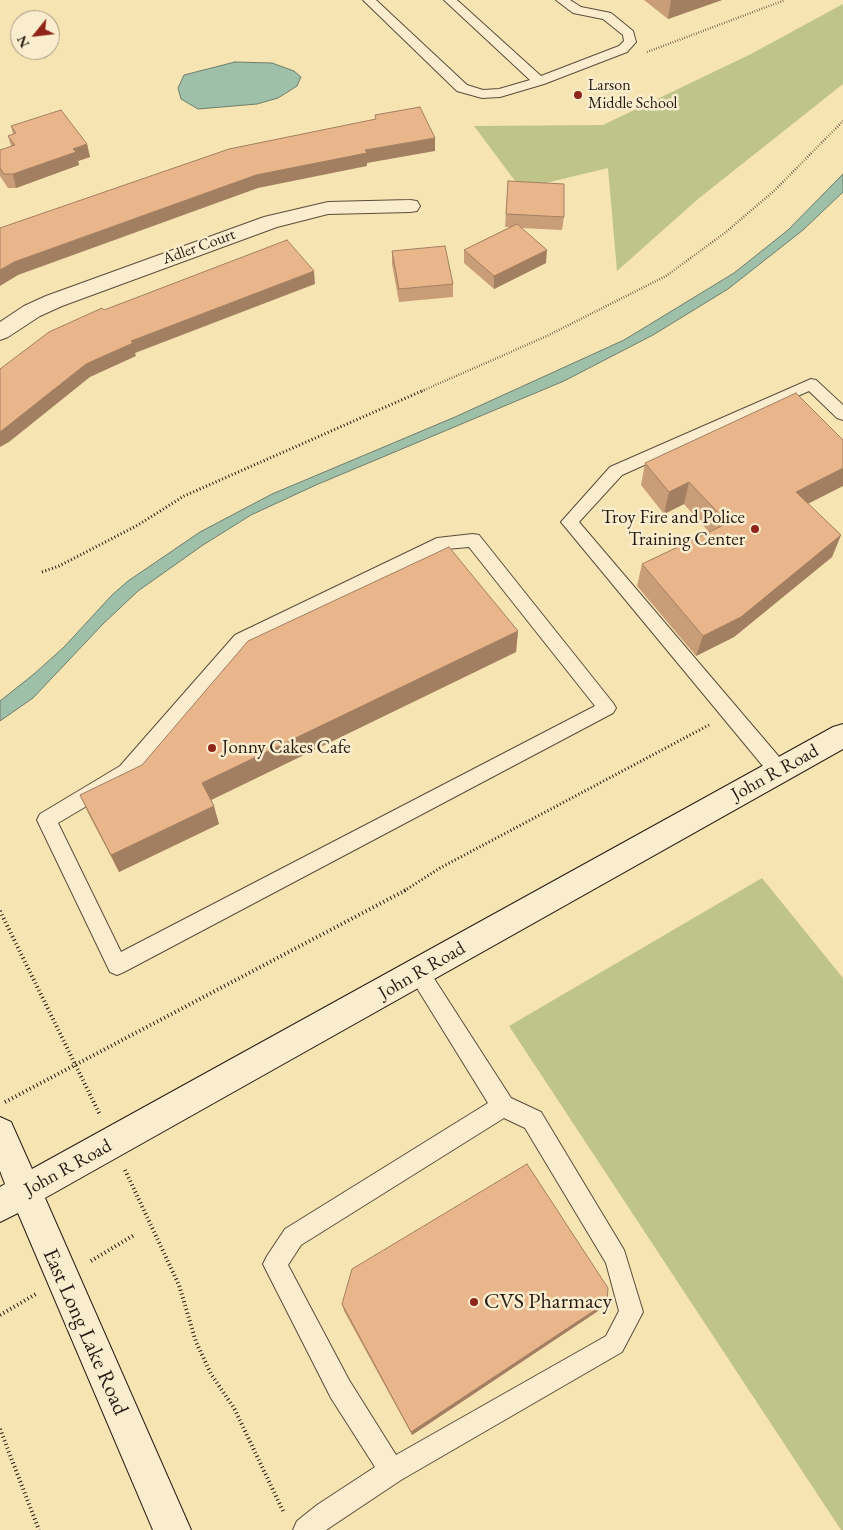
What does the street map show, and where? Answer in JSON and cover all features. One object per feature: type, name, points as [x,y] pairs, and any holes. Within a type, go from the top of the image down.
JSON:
[{"type":"main road","name":"Adler Court","points":[[0,332],[32,311],[54,301],[264,224],[301,213],[328,208],[410,206]]},
{"type":"main road","name":"John R Road","points":[[12,1198],[419,973],[843,735]]},
{"type":"main road","name":"East Long Lake Road","points":[[0,1133],[12,1198],[172,1530]]},
{"type":"lane","points":[[369,0],[462,88],[482,94],[500,94],[540,81],[623,49],[630,42],[630,34],[607,16],[577,10],[562,0]]},
{"type":"lane","points":[[450,0],[540,81]]},
{"type":"lane","points":[[778,771],[570,522],[616,472],[811,384],[843,414]]},
{"type":"lane","points":[[473,540],[607,708],[117,965],[47,820],[127,772],[241,640],[442,542],[473,540]]},
{"type":"lane","points":[[306,1530],[326,1514],[392,1471],[614,1344],[631,1312],[616,1258],[533,1120],[504,1106],[419,973]]},
{"type":"lane","points":[[392,1471],[340,1388],[275,1264],[292,1237],[504,1106]]},
{"type":"path","points":[[643,53],[785,0]]},
{"type":"path","points":[[42,572],[59,566],[138,525],[184,496],[547,336],[666,276],[726,232],[775,190],[843,121]]},
{"type":"path","points":[[0,1104],[396,896],[440,868],[708,726]]},
{"type":"path","points":[[0,911],[84,1081]]},
{"type":"path","points":[[140,1202],[179,1285],[196,1342],[211,1374],[234,1408],[282,1509]]},
{"type":"path","points":[[0,1429],[39,1530]]},
{"type":"green space","points":[[843,4],[843,84],[698,199],[617,271],[608,168],[521,189],[474,126],[603,125],[751,54]]},
{"type":"green space","points":[[762,878],[843,978],[843,1530],[841,1530],[509,1026]]},
{"type":"shaded area","points":[[235,62],[272,63],[294,71],[301,77],[297,86],[278,98],[257,104],[198,109],[181,99],[178,88],[184,75]]},
{"type":"shaded area","points":[[843,174],[843,192],[803,230],[728,289],[653,335],[564,381],[316,485],[251,515],[203,545],[138,591],[103,624],[33,698],[0,721],[0,701],[64,647],[112,595],[128,581],[200,532],[272,494],[455,417],[624,340],[734,273],[788,230]]},
{"type":"building","points":[[420,107],[435,138],[365,150],[367,153],[256,175],[14,262],[0,270],[0,228],[229,149],[376,119],[375,115]]},
{"type":"building","points":[[61,110],[87,144],[73,149],[76,152],[13,174],[4,174],[0,168],[0,150],[15,145],[8,136],[16,133],[11,126]]},
{"type":"building","points":[[508,181],[564,184],[564,217],[506,214]]},
{"type":"building","points":[[517,224],[547,250],[494,276],[464,250]]},
{"type":"building","points":[[287,240],[314,271],[131,341],[133,343],[86,364],[0,432],[0,369],[49,332],[102,308],[104,310]]},
{"type":"building","points":[[445,246],[453,284],[399,289],[392,251]]},
{"type":"building","name":"Troy Fire and Police Training Center","points":[[796,393],[843,440],[843,468],[796,492],[841,535],[741,617],[703,636],[642,564],[728,523],[689,482],[669,492],[645,463]]},
{"type":"building","points":[[449,547],[518,631],[202,783],[214,806],[111,855],[80,795],[142,765],[248,641]]},
{"type":"building","name":"CVS Pharmacy","points":[[527,1164],[608,1288],[607,1302],[411,1432],[342,1304],[352,1269]]},
{"type":"place","name":"Larson Middle School","points":[[578,95]]},
{"type":"place","name":"Troy Fire and Police Training Center","points":[[755,529]]},
{"type":"place","name":"Jonny Cakes Cafe","points":[[212,748]]},
{"type":"place","name":"CVS Pharmacy","points":[[474,1302]]}]
